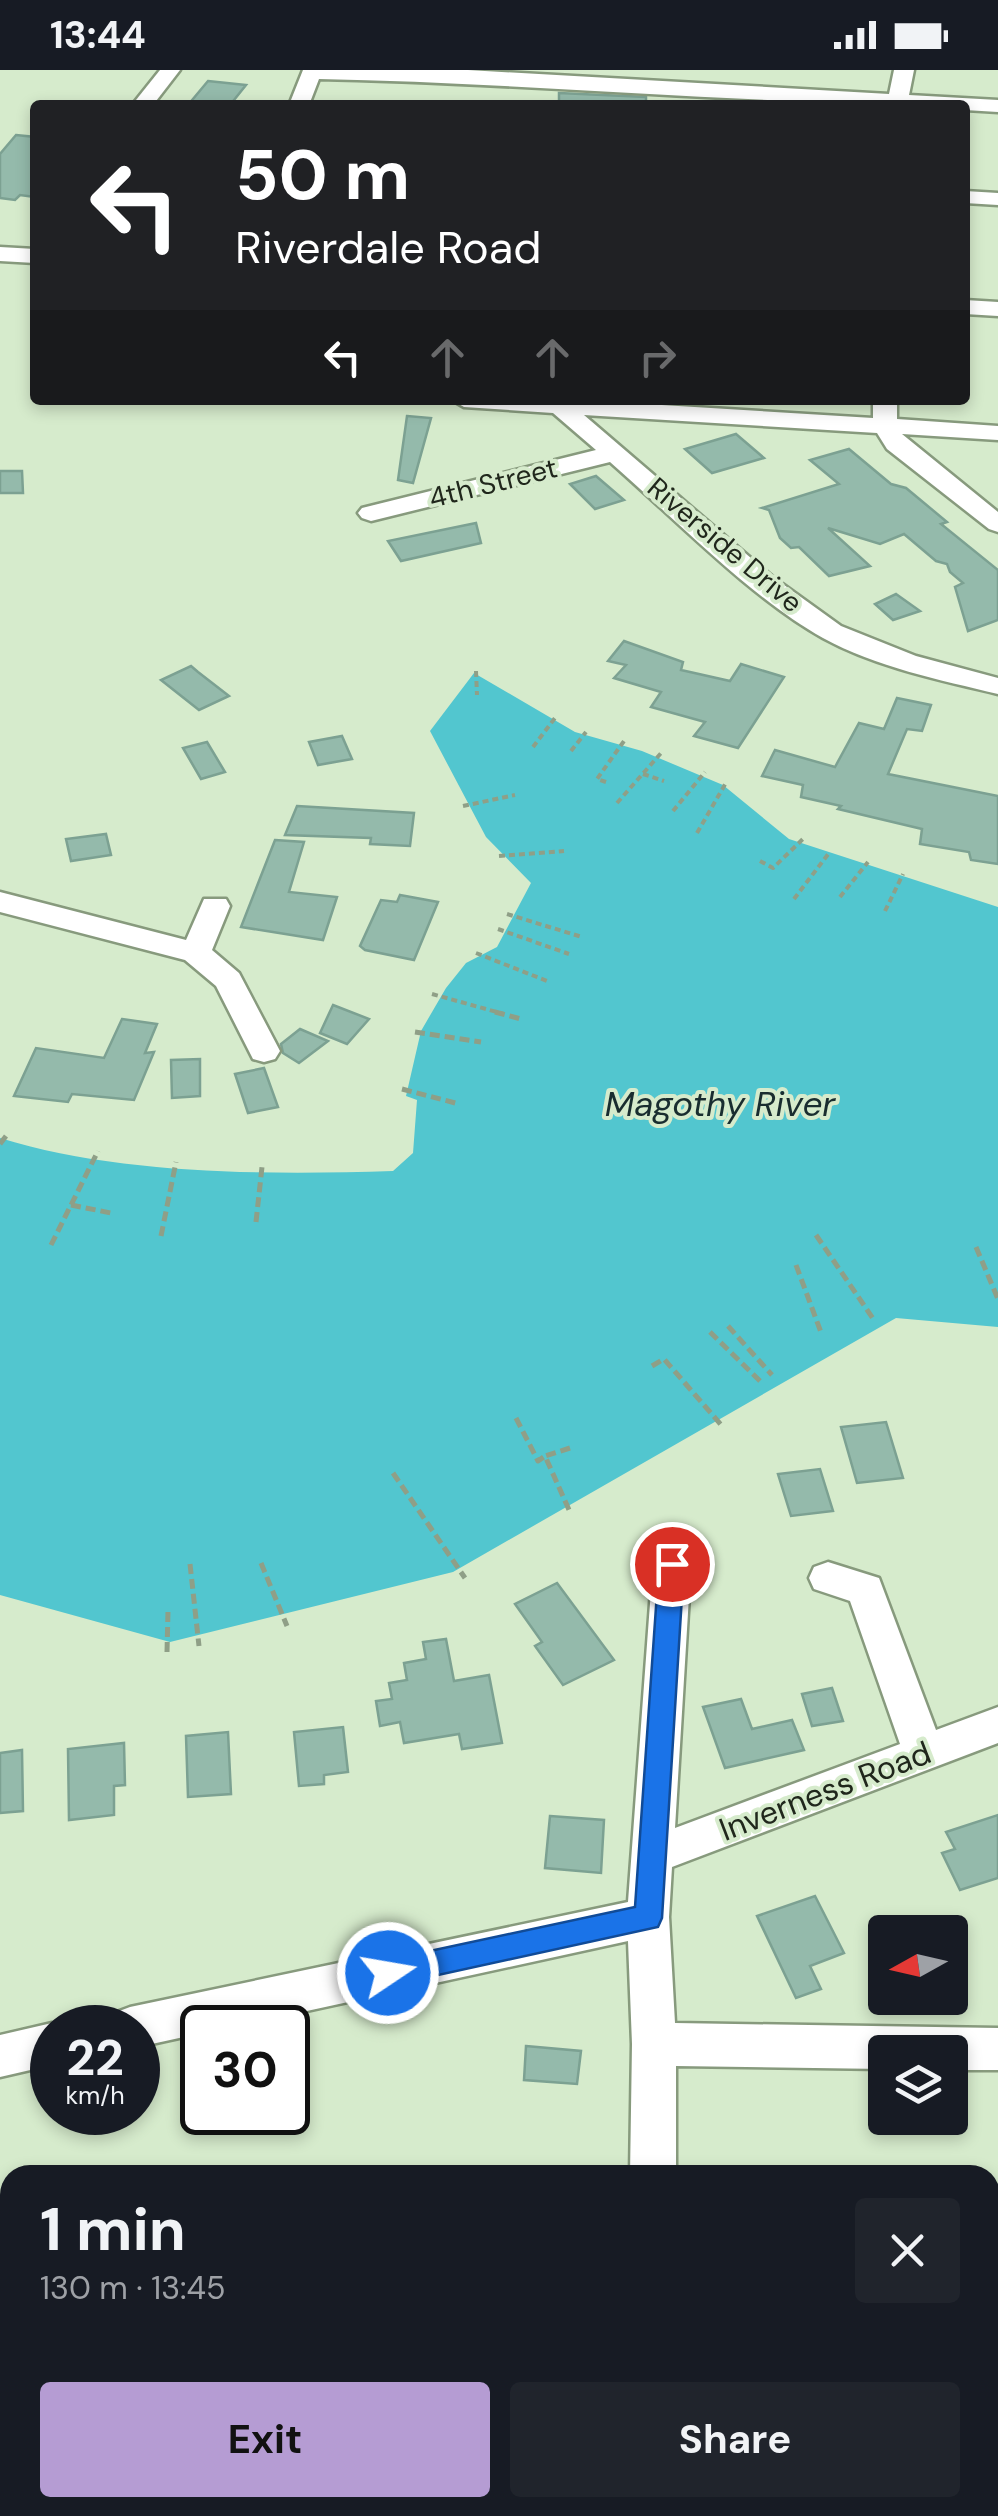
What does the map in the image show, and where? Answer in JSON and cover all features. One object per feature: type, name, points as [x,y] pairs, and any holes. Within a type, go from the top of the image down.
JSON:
[{"type":"street","points":[[146,100],[170,70]]},
{"type":"street","points":[[898,100],[904,70]]},
{"type":"street","points":[[301,100],[311,73],[469,73],[675,78],[870,100]]},
{"type":"street","points":[[970,105],[998,106]]},
{"type":"street","points":[[970,197],[998,198]]},
{"type":"street","points":[[970,307],[998,309]]},
{"type":"street","points":[[533,405],[885,413],[998,433]]},
{"type":"street","name":"Riverside Drive","points":[[561,407],[764,582],[832,632],[906,662],[998,686]]},
{"type":"street","points":[[885,413],[896,444],[998,524]]},
{"type":"street","name":"4th Street","points":[[371,514],[616,453]]},
{"type":"street","points":[[0,902],[196,953],[228,980],[264,1051]]},
{"type":"street","points":[[196,953],[216,906]]},
{"type":"street","points":[[653,2165],[654,2044],[648,1918],[672,1564]]},
{"type":"street","points":[[828,1578],[865,1589],[924,1754]]},
{"type":"street","name":"Inverness Road","points":[[652,1856],[998,1725]]},
{"type":"street","points":[[160,2022],[648,1918]]},
{"type":"street","points":[[654,2044],[998,2049]]},
{"type":"street","points":[[0,2056],[30,2049]]},
{"type":"path","points":[[476,671],[476,694]]},
{"type":"path","points":[[533,747],[555,718]]},
{"type":"path","points":[[571,751],[586,732]]},
{"type":"path","points":[[606,782],[597,779],[624,742]]},
{"type":"path","points":[[618,803],[662,752]]},
{"type":"path","points":[[673,811],[705,772]]},
{"type":"path","points":[[643,774],[664,781]]},
{"type":"path","points":[[697,833],[727,780]]},
{"type":"path","points":[[463,806],[515,795]]},
{"type":"path","points":[[760,861],[773,868],[804,837]]},
{"type":"path","points":[[499,856],[564,851]]},
{"type":"path","points":[[794,899],[829,852]]},
{"type":"path","points":[[840,897],[868,862]]},
{"type":"path","points":[[884,910],[903,874]]},
{"type":"path","points":[[507,914],[582,937]]},
{"type":"path","points":[[498,929],[569,954]]},
{"type":"path","points":[[476,953],[547,981]]},
{"type":"path","points":[[432,994],[521,1019]]},
{"type":"path","points":[[415,1032],[481,1042]]},
{"type":"path","points":[[402,1089],[459,1104]]},
{"type":"path","points":[[0,1144],[6,1136]]},
{"type":"path","points":[[51,1245],[98,1151]]},
{"type":"path","points":[[160,1236],[176,1162]]},
{"type":"path","points":[[256,1222],[262,1167]]},
{"type":"path","points":[[71,1205],[111,1213]]},
{"type":"path","points":[[816,1234],[874,1320]]},
{"type":"path","points":[[976,1247],[998,1298]]},
{"type":"path","points":[[796,1265],[822,1335]]},
{"type":"path","points":[[728,1326],[772,1375]]},
{"type":"path","points":[[710,1332],[761,1382]]},
{"type":"path","points":[[652,1366],[664,1359],[723,1427]]},
{"type":"path","points":[[516,1418],[538,1460],[570,1448]]},
{"type":"path","points":[[545,1456],[570,1512]]},
{"type":"path","points":[[394,1473],[465,1578]]},
{"type":"path","points":[[261,1563],[287,1626]]},
{"type":"path","points":[[190,1564],[198,1646]]},
{"type":"path","points":[[167,1652],[168,1611]]},
{"type":"water","name":"Magothy River","points":[[474,673],[575,732],[642,751],[723,785],[789,839],[998,907],[998,1327],[896,1318],[453,1572],[170,1642],[0,1595],[0,1138],[144,1166],[246,1172],[393,1171],[413,1153],[417,1100],[406,1096],[421,1031],[466,963],[497,947],[531,883],[486,837],[430,731]]},
{"type":"building","points":[[208,81],[246,85],[234,100],[192,100]]},
{"type":"building","points":[[559,93],[646,97],[646,100],[559,100]]},
{"type":"building","points":[[16,135],[30,136],[30,196],[0,198],[0,154]]},
{"type":"building","points":[[407,416],[431,418],[413,483],[398,480]]},
{"type":"building","points":[[736,434],[764,458],[712,473],[685,449]]},
{"type":"building","points":[[849,449],[891,484],[906,488],[947,522],[941,524],[998,570],[998,620],[968,631],[955,587],[963,583],[947,564],[936,561],[904,534],[880,544],[828,528],[870,566],[829,576],[799,547],[791,548],[780,538],[769,510],[762,508],[839,484],[810,460]]},
{"type":"building","points":[[0,471],[22,471],[23,493],[0,493]]},
{"type":"building","points":[[596,476],[624,500],[595,509],[570,484]]},
{"type":"building","points":[[476,523],[481,543],[401,561],[388,541]]},
{"type":"building","points":[[896,594],[920,611],[893,620],[875,604]]},
{"type":"building","points":[[624,641],[683,662],[681,670],[730,681],[741,664],[784,677],[738,748],[694,736],[705,722],[651,707],[661,692],[614,678],[626,665],[608,661]]},
{"type":"building","points":[[191,666],[229,696],[199,710],[161,680]]},
{"type":"building","points":[[897,698],[931,705],[922,731],[907,729],[888,774],[998,796],[998,864],[971,860],[969,852],[920,844],[922,829],[801,797],[803,785],[762,776],[775,750],[835,767],[859,723],[884,729]]},
{"type":"building","points":[[342,736],[352,759],[318,765],[309,742]]},
{"type":"building","points":[[207,742],[225,772],[201,779],[183,748]]},
{"type":"building","points":[[297,806],[414,813],[410,846],[370,844],[371,838],[285,835]]},
{"type":"building","points":[[106,834],[111,855],[71,861],[66,839]]},
{"type":"building","points":[[275,840],[304,842],[289,892],[337,897],[323,940],[241,927]]},
{"type":"building","points":[[400,895],[438,902],[414,960],[360,946],[381,900],[397,902]]},
{"type":"building","points":[[333,1005],[369,1019],[347,1044],[320,1033]]},
{"type":"building","points":[[122,1019],[157,1024],[145,1053],[154,1052],[134,1100],[72,1094],[68,1102],[14,1096],[36,1048],[104,1058]]},
{"type":"building","points":[[300,1029],[328,1041],[299,1063],[283,1053],[281,1044]]},
{"type":"building","points":[[200,1059],[200,1096],[172,1098],[171,1060]]},
{"type":"building","points":[[264,1068],[278,1107],[248,1113],[235,1074]]},
{"type":"building","points":[[886,1422],[903,1478],[857,1483],[841,1427]]},
{"type":"building","points":[[820,1469],[833,1511],[791,1516],[778,1474]]},
{"type":"building","points":[[557,1583],[614,1660],[563,1685],[535,1646],[542,1642],[515,1604]]},
{"type":"building","points":[[446,1639],[454,1681],[489,1675],[502,1743],[462,1749],[459,1734],[404,1743],[400,1722],[380,1726],[376,1701],[392,1699],[389,1683],[407,1680],[404,1663],[426,1659],[423,1642]]},
{"type":"building","points":[[832,1688],[843,1721],[812,1726],[802,1694]]},
{"type":"building","points":[[741,1699],[752,1729],[792,1720],[804,1750],[725,1768],[703,1707]]},
{"type":"building","points":[[343,1727],[348,1772],[324,1775],[324,1784],[299,1786],[294,1732]]},
{"type":"building","points":[[228,1732],[231,1794],[188,1797],[186,1736]]},
{"type":"building","points":[[124,1743],[125,1785],[114,1786],[114,1815],[69,1820],[68,1749]]},
{"type":"building","points":[[22,1750],[23,1811],[0,1813],[0,1753]]},
{"type":"building","points":[[998,1815],[998,1878],[960,1890],[942,1853],[955,1849],[946,1832]]},
{"type":"building","points":[[550,1816],[604,1820],[601,1873],[545,1868]]},
{"type":"building","points":[[815,1896],[844,1953],[810,1966],[821,1989],[796,1998],[757,1916]]},
{"type":"building","points":[[526,2046],[581,2051],[577,2084],[524,2080]]},
{"type":"route","points":[[388,1973],[648,1918],[672,1564]]}]
